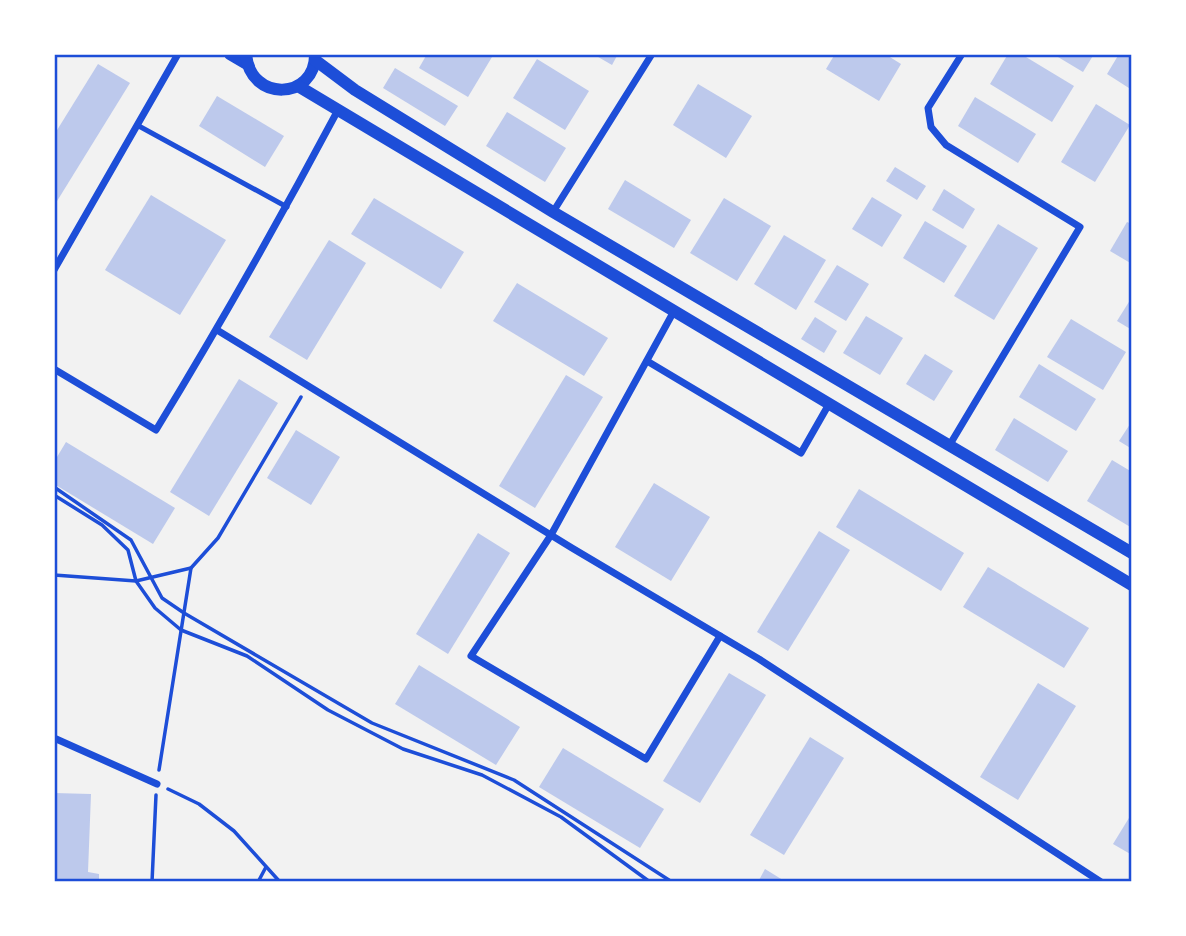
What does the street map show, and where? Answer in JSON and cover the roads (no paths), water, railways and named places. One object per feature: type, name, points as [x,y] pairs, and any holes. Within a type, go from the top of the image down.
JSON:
[{"type":"street","points":[[54,270],[178,54]]},
{"type":"street","points":[[230,54],[246,59],[251,74],[267,88],[288,90],[306,79],[315,57],[355,90],[553,212],[1132,554]]},
{"type":"street","points":[[553,212],[652,54]]},
{"type":"street","points":[[949,446],[1080,227],[946,145],[931,127],[928,108],[962,54]]},
{"type":"street","points":[[298,86],[1132,585]]},
{"type":"street","points":[[54,369],[156,430],[287,207],[338,110]]},
{"type":"street","points":[[674,311],[551,535],[471,656],[646,759],[720,636]]},
{"type":"street","points":[[217,330],[720,636],[1101,882]]},
{"type":"street","points":[[646,361],[801,453],[829,404]]},
{"type":"street","points":[[54,738],[157,784]]},
{"type":"lane","points":[[137,125],[287,207]]}]
